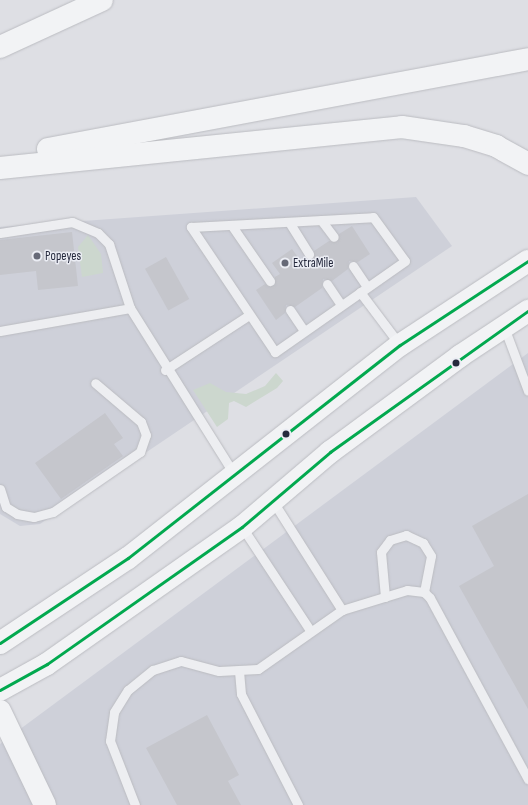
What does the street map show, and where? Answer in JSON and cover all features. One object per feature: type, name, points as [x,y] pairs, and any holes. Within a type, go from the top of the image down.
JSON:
[{"type":"main road","points":[[0,47],[102,0]]},
{"type":"main road","points":[[0,158],[528,59]]},
{"type":"main road","points":[[0,168],[402,127],[464,136],[496,146],[528,164]]},
{"type":"main road","points":[[0,643],[128,558],[400,344],[528,261]]},
{"type":"main road","points":[[0,690],[53,660],[242,528],[274,503],[330,452],[528,311]]},
{"type":"main road","points":[[0,712],[45,805]]},
{"type":"lane","points":[[373,217],[405,261],[274,352],[191,227],[289,222],[373,217]]},
{"type":"lane","points":[[321,220],[334,237]]},
{"type":"lane","points":[[0,233],[72,222],[98,233],[109,244],[130,308],[165,370],[234,474]]},
{"type":"lane","points":[[289,222],[309,254]]},
{"type":"lane","points":[[232,226],[270,281]]},
{"type":"lane","points":[[353,266],[364,289],[400,344]]},
{"type":"lane","points":[[327,284],[341,305]]},
{"type":"lane","points":[[0,331],[130,308]]},
{"type":"lane","points":[[290,310],[304,331]]},
{"type":"lane","points":[[165,370],[249,315]]},
{"type":"lane","points":[[504,327],[528,391]]},
{"type":"lane","points":[[0,489],[6,507],[17,514],[34,517],[53,512],[140,452],[146,435],[141,422],[95,383]]},
{"type":"lane","points":[[274,503],[342,610]]},
{"type":"lane","points":[[242,528],[310,630]]},
{"type":"lane","points":[[385,597],[381,552],[390,540],[401,536],[423,543],[431,556],[424,592],[528,779]]},
{"type":"lane","points":[[135,805],[110,741],[114,712],[128,690],[154,670],[181,661],[219,671],[258,669],[310,630],[342,610],[407,590],[424,592]]},
{"type":"lane","points":[[239,671],[241,694],[298,805]]},
{"type":"shaded area","points":[[416,197],[452,246],[40,524],[20,526],[0,514],[0,227]]},
{"type":"shaded area","points":[[88,235],[101,254],[103,273],[82,277],[78,247]]},
{"type":"shaded area","points":[[528,353],[528,805],[0,805],[0,744]]},
{"type":"shaded area","points":[[276,373],[283,381],[277,388],[246,407],[234,401],[229,403],[228,419],[217,427],[193,390],[210,383],[226,392],[246,394],[265,386]]},
{"type":"building","points":[[352,226],[370,254],[358,262],[349,261],[348,269],[332,281],[323,279],[322,288],[295,307],[286,305],[285,313],[276,320],[256,290],[265,284],[270,287],[275,284],[275,277],[280,274],[272,263],[292,249],[300,260],[312,259],[314,251],[329,241],[337,242],[339,234]]},
{"type":"building","name":"Popeyes","points":[[72,232],[78,286],[38,290],[36,271],[0,275],[0,240]]},
{"type":"building","points":[[166,257],[189,299],[168,311],[145,269]]},
{"type":"building","points":[[105,413],[123,438],[114,444],[123,456],[61,499],[35,463]]},
{"type":"building","points":[[528,494],[528,709],[459,586],[494,566],[472,526]]},
{"type":"building","points":[[207,715],[239,775],[228,781],[241,805],[177,805],[146,748]]},
{"type":"transit line","points":[[0,643],[128,558],[400,345],[528,261]]},
{"type":"transit line","points":[[0,690],[47,664],[242,527],[330,452],[528,311]]},
{"type":"place","name":"Popeyes","points":[[37,256]]},
{"type":"place","name":"ExtraMile","points":[[285,263]]}]
